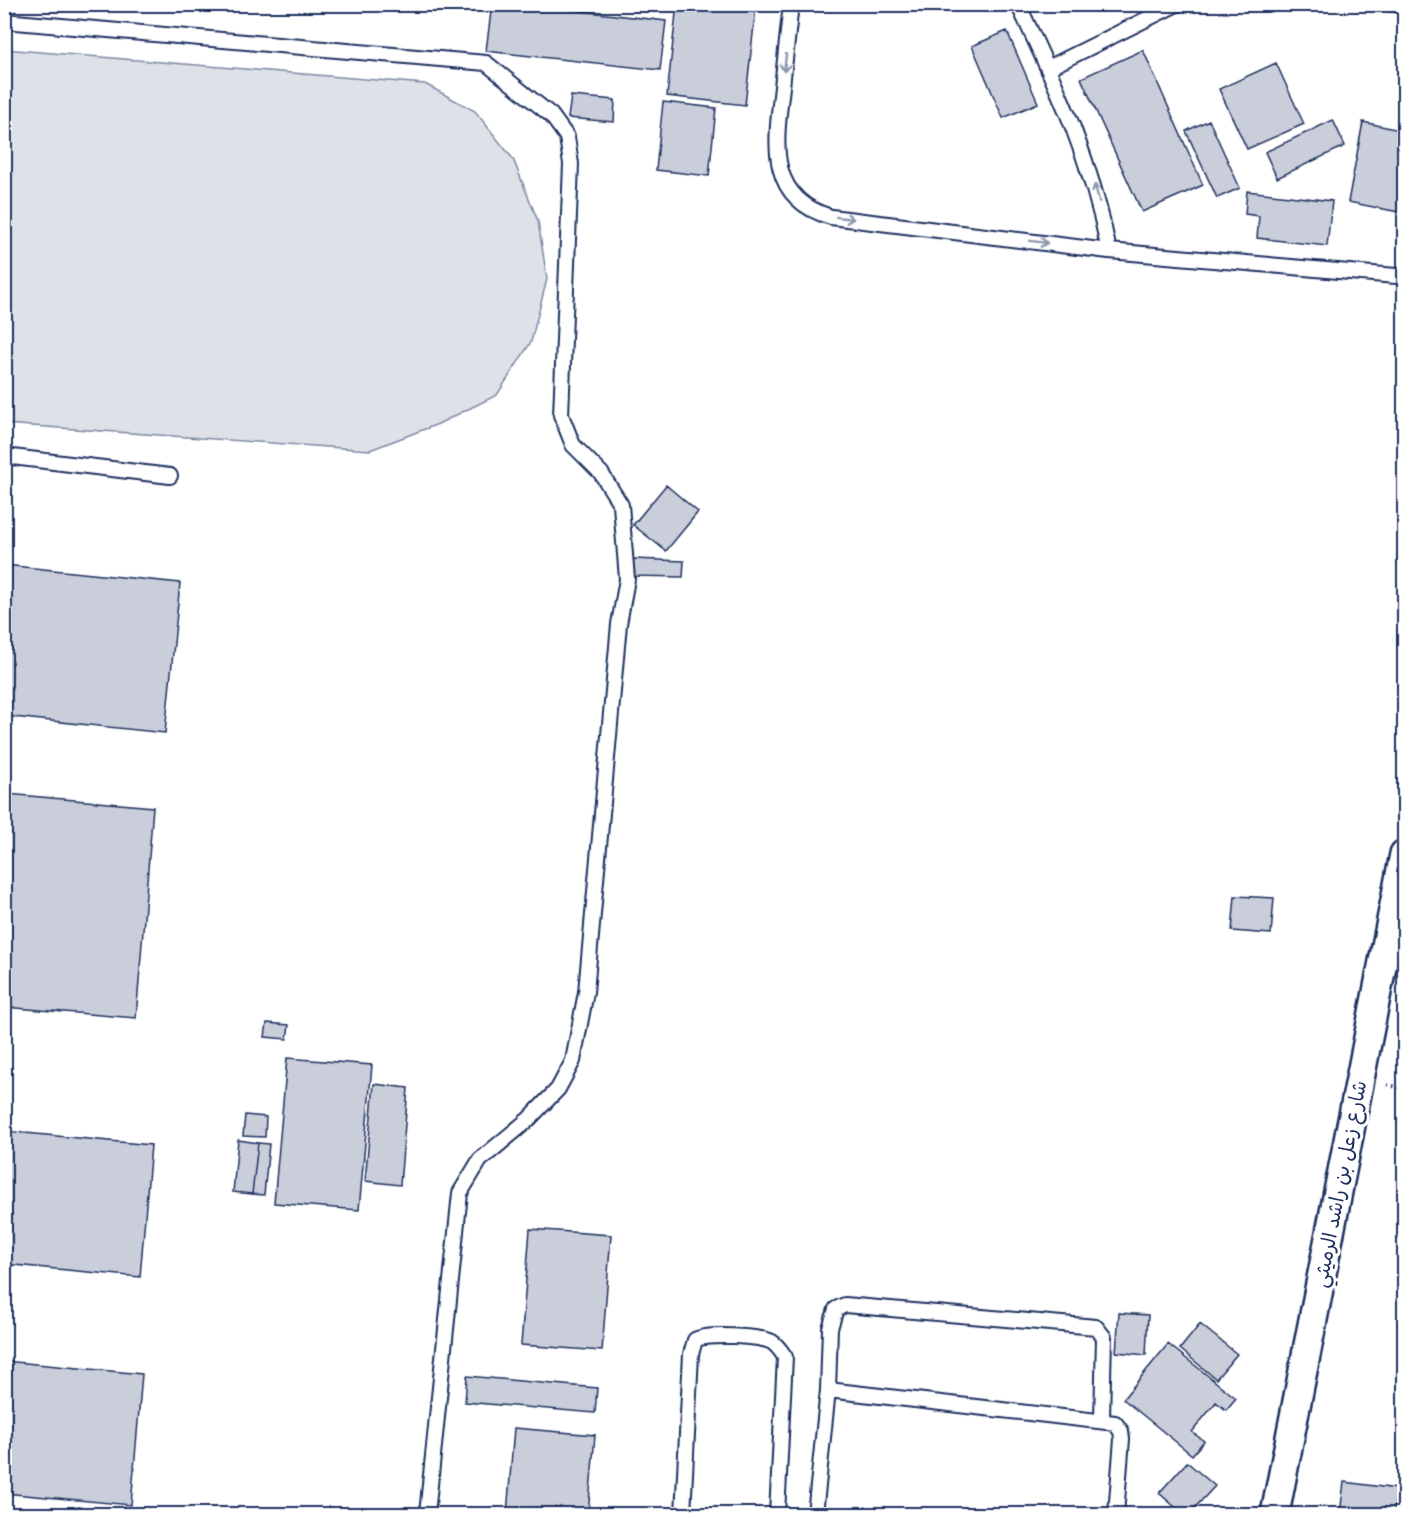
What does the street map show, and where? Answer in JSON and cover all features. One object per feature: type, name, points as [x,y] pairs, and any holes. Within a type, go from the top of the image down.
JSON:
[{"type":"street","name":"شارع زعل بن راشد الرميثي","points":[[1275,1515],[1404,854]]},
{"type":"lane","points":[[791,4],[776,147],[783,178],[803,203],[816,212],[831,217],[1109,250],[1404,275]]},
{"type":"lane","points":[[1018,4],[1048,68],[1091,171],[1109,250]]},
{"type":"lane","points":[[1048,68],[1177,4]]},
{"type":"lane","points":[[4,21],[486,63],[551,115],[567,137],[571,164],[561,415],[573,445],[601,473],[621,505],[627,579],[619,624],[586,992],[573,1061],[558,1089],[528,1120],[480,1160],[460,1193],[427,1515]]},
{"type":"lane","points":[[4,456],[170,476]]},
{"type":"lane","points":[[815,1515],[828,1390],[830,1328],[836,1309],[845,1305],[1089,1325],[1101,1332],[1104,1337],[1102,1419]]},
{"type":"lane","points":[[683,1515],[691,1354],[695,1340],[708,1336],[763,1339],[780,1348],[784,1357],[777,1515]]},
{"type":"lane","points":[[828,1390],[1102,1419],[1115,1423],[1121,1431],[1116,1515]]},
{"type":"shaded area","points":[[4,49],[425,84],[475,111],[513,159],[538,221],[547,279],[531,342],[497,395],[438,424],[370,450],[5,424]]},
{"type":"building","points":[[492,4],[520,4],[666,21],[660,70],[486,51]]},
{"type":"building","points":[[677,4],[756,7],[745,105],[667,96]]},
{"type":"building","points":[[1312,4],[1404,4],[1404,13]]},
{"type":"building","points":[[1007,31],[1038,103],[1003,118],[972,46]]},
{"type":"building","points":[[1143,50],[1203,185],[1142,212],[1081,78]]},
{"type":"building","points":[[1276,63],[1304,124],[1247,149],[1219,89]]},
{"type":"building","points":[[571,96],[615,100],[614,122],[568,118]]},
{"type":"building","points":[[663,102],[716,108],[709,176],[656,170]]},
{"type":"building","points":[[1209,120],[1240,188],[1217,198],[1186,131]]},
{"type":"building","points":[[1333,120],[1345,146],[1277,178],[1265,152]]},
{"type":"building","points":[[1363,122],[1404,131],[1404,213],[1348,202]]},
{"type":"building","points":[[1247,191],[1332,201],[1327,246],[1257,238],[1259,216],[1245,214]]},
{"type":"building","points":[[666,485],[698,512],[666,551],[633,525]]},
{"type":"building","points":[[633,559],[684,561],[683,577],[633,576]]},
{"type":"building","points":[[4,565],[180,583],[165,733],[4,716]]},
{"type":"building","points":[[7,794],[153,807],[136,1018],[4,1007],[4,824]]},
{"type":"building","points":[[1235,896],[1274,898],[1271,934],[1232,931]]},
{"type":"building","points":[[267,1023],[289,1025],[287,1039],[265,1037]]},
{"type":"building","points":[[287,1058],[372,1065],[359,1210],[274,1203]]},
{"type":"building","points":[[374,1084],[408,1088],[400,1185],[365,1181]]},
{"type":"building","points":[[245,1115],[266,1117],[265,1137],[243,1136]]},
{"type":"building","points":[[4,1131],[151,1145],[140,1277],[4,1264]]},
{"type":"building","points":[[238,1140],[258,1143],[252,1194],[233,1192]]},
{"type":"building","points":[[258,1143],[269,1144],[264,1195],[252,1194]]},
{"type":"building","points":[[530,1229],[611,1235],[602,1351],[521,1345]]},
{"type":"building","points":[[1119,1313],[1148,1315],[1146,1355],[1116,1352]]},
{"type":"building","points":[[1200,1324],[1237,1354],[1216,1379],[1180,1349]]},
{"type":"building","points":[[1168,1344],[1236,1398],[1226,1410],[1216,1402],[1192,1432],[1204,1441],[1192,1455],[1123,1399]]},
{"type":"building","points":[[4,1361],[142,1374],[131,1505],[4,1493]]},
{"type":"building","points":[[467,1376],[597,1388],[595,1413],[465,1402]]},
{"type":"building","points":[[514,1428],[595,1435],[588,1514],[507,1514]]},
{"type":"building","points":[[1187,1462],[1215,1486],[1189,1514],[1183,1514],[1159,1493]]},
{"type":"building","points":[[1344,1482],[1397,1489],[1394,1514],[1340,1514]]},
{"type":"building","points":[[1397,1489],[1404,1490],[1404,1513],[1394,1512]]}]
